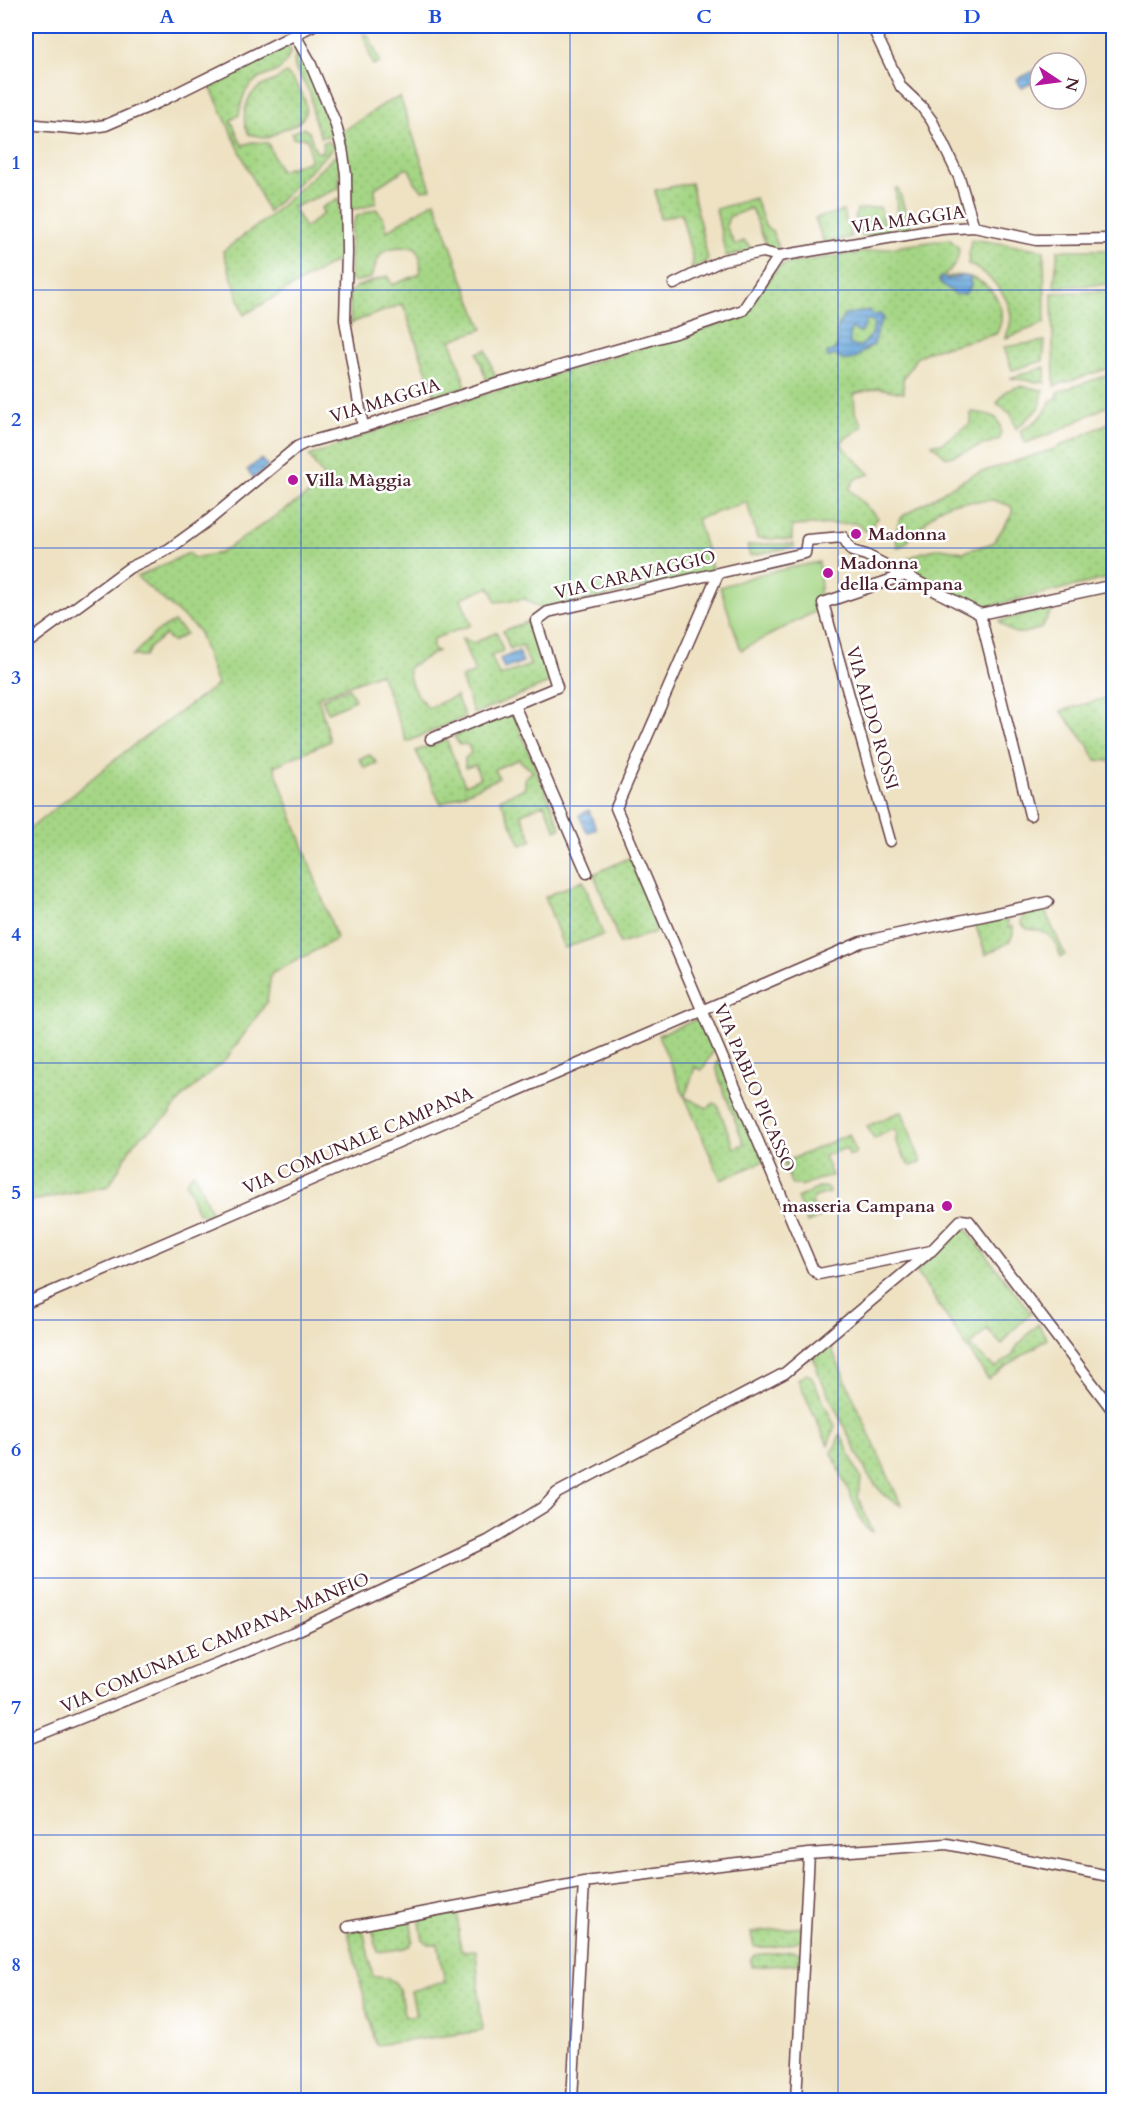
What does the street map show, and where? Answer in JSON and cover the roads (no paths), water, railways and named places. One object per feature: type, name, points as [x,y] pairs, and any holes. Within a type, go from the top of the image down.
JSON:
[{"type":"street","points":[[26,124],[81,129],[106,126],[312,26]]},
{"type":"street","points":[[872,26],[901,87],[921,106],[932,121],[958,177],[974,227]]},
{"type":"street","points":[[295,35],[309,60],[335,122],[342,148],[346,185],[345,320],[363,427]]},
{"type":"street","name":"VIA MAGGIA","points":[[674,284],[723,260],[763,252],[779,256],[942,229],[974,227],[1036,240],[1113,239]]},
{"type":"street","name":"VIA MAGGIA","points":[[26,644],[129,568],[169,549],[209,520],[297,447],[487,387],[675,333],[743,310],[779,256]]},
{"type":"street","name":"VIA CARAVAGGIO","points":[[431,739],[557,687],[536,621],[548,612],[805,553],[807,540],[843,537],[852,551],[866,555],[905,575]]},
{"type":"street","name":"VIA PABLO PICASSO","points":[[718,574],[616,808],[813,1270],[819,1274],[931,1251]]},
{"type":"street","points":[[905,575],[980,614],[1113,585]]},
{"type":"street","name":"VIA ALDO ROSSI","points":[[890,841],[823,603],[905,575]]},
{"type":"street","points":[[980,614],[1030,815]]},
{"type":"street","points":[[514,705],[587,873]]},
{"type":"street","name":"VIA COMUNALE CAMPANA","points":[[26,1303],[861,942],[1048,902]]},
{"type":"street","points":[[931,1251],[961,1220],[969,1221],[1113,1412]]},
{"type":"street","name":"VIA COMUNALE CAMPANA-MANFIO","points":[[26,1740],[292,1633],[488,1541],[545,1506],[557,1492],[785,1373],[931,1251]]},
{"type":"street","points":[[348,1927],[584,1882],[809,1854],[947,1844],[1113,1877]]},
{"type":"street","points":[[796,2100],[809,1854]]},
{"type":"street","points":[[572,2100],[584,1882]]},
{"type":"water","points":[[1028,74],[1028,85],[1021,88],[1017,79]]},
{"type":"water","points":[[940,277],[948,279],[970,277],[971,286],[965,294],[955,294],[939,282]]},
{"type":"water","points":[[869,310],[873,315],[880,314],[884,318],[880,323],[874,345],[852,359],[842,360],[836,355],[828,358],[827,352],[833,351],[838,345],[837,329],[845,315]],"holes":[[[865,321],[874,324],[872,335],[861,346],[850,345],[850,331],[853,328],[861,332]]]},
{"type":"water","points":[[261,459],[268,467],[254,478],[247,470]]},
{"type":"water","points":[[519,651],[523,662],[504,669],[500,659]]},
{"type":"water","points":[[589,810],[596,829],[587,833],[579,815]]},
{"type":"place","name":"Villa Màggia","points":[[293,480]]},
{"type":"place","name":"Madonna","points":[[856,534]]},
{"type":"place","name":"Madonna della Campana","points":[[828,573]]},
{"type":"place","name":"masseria Campana","points":[[947,1206]]}]
